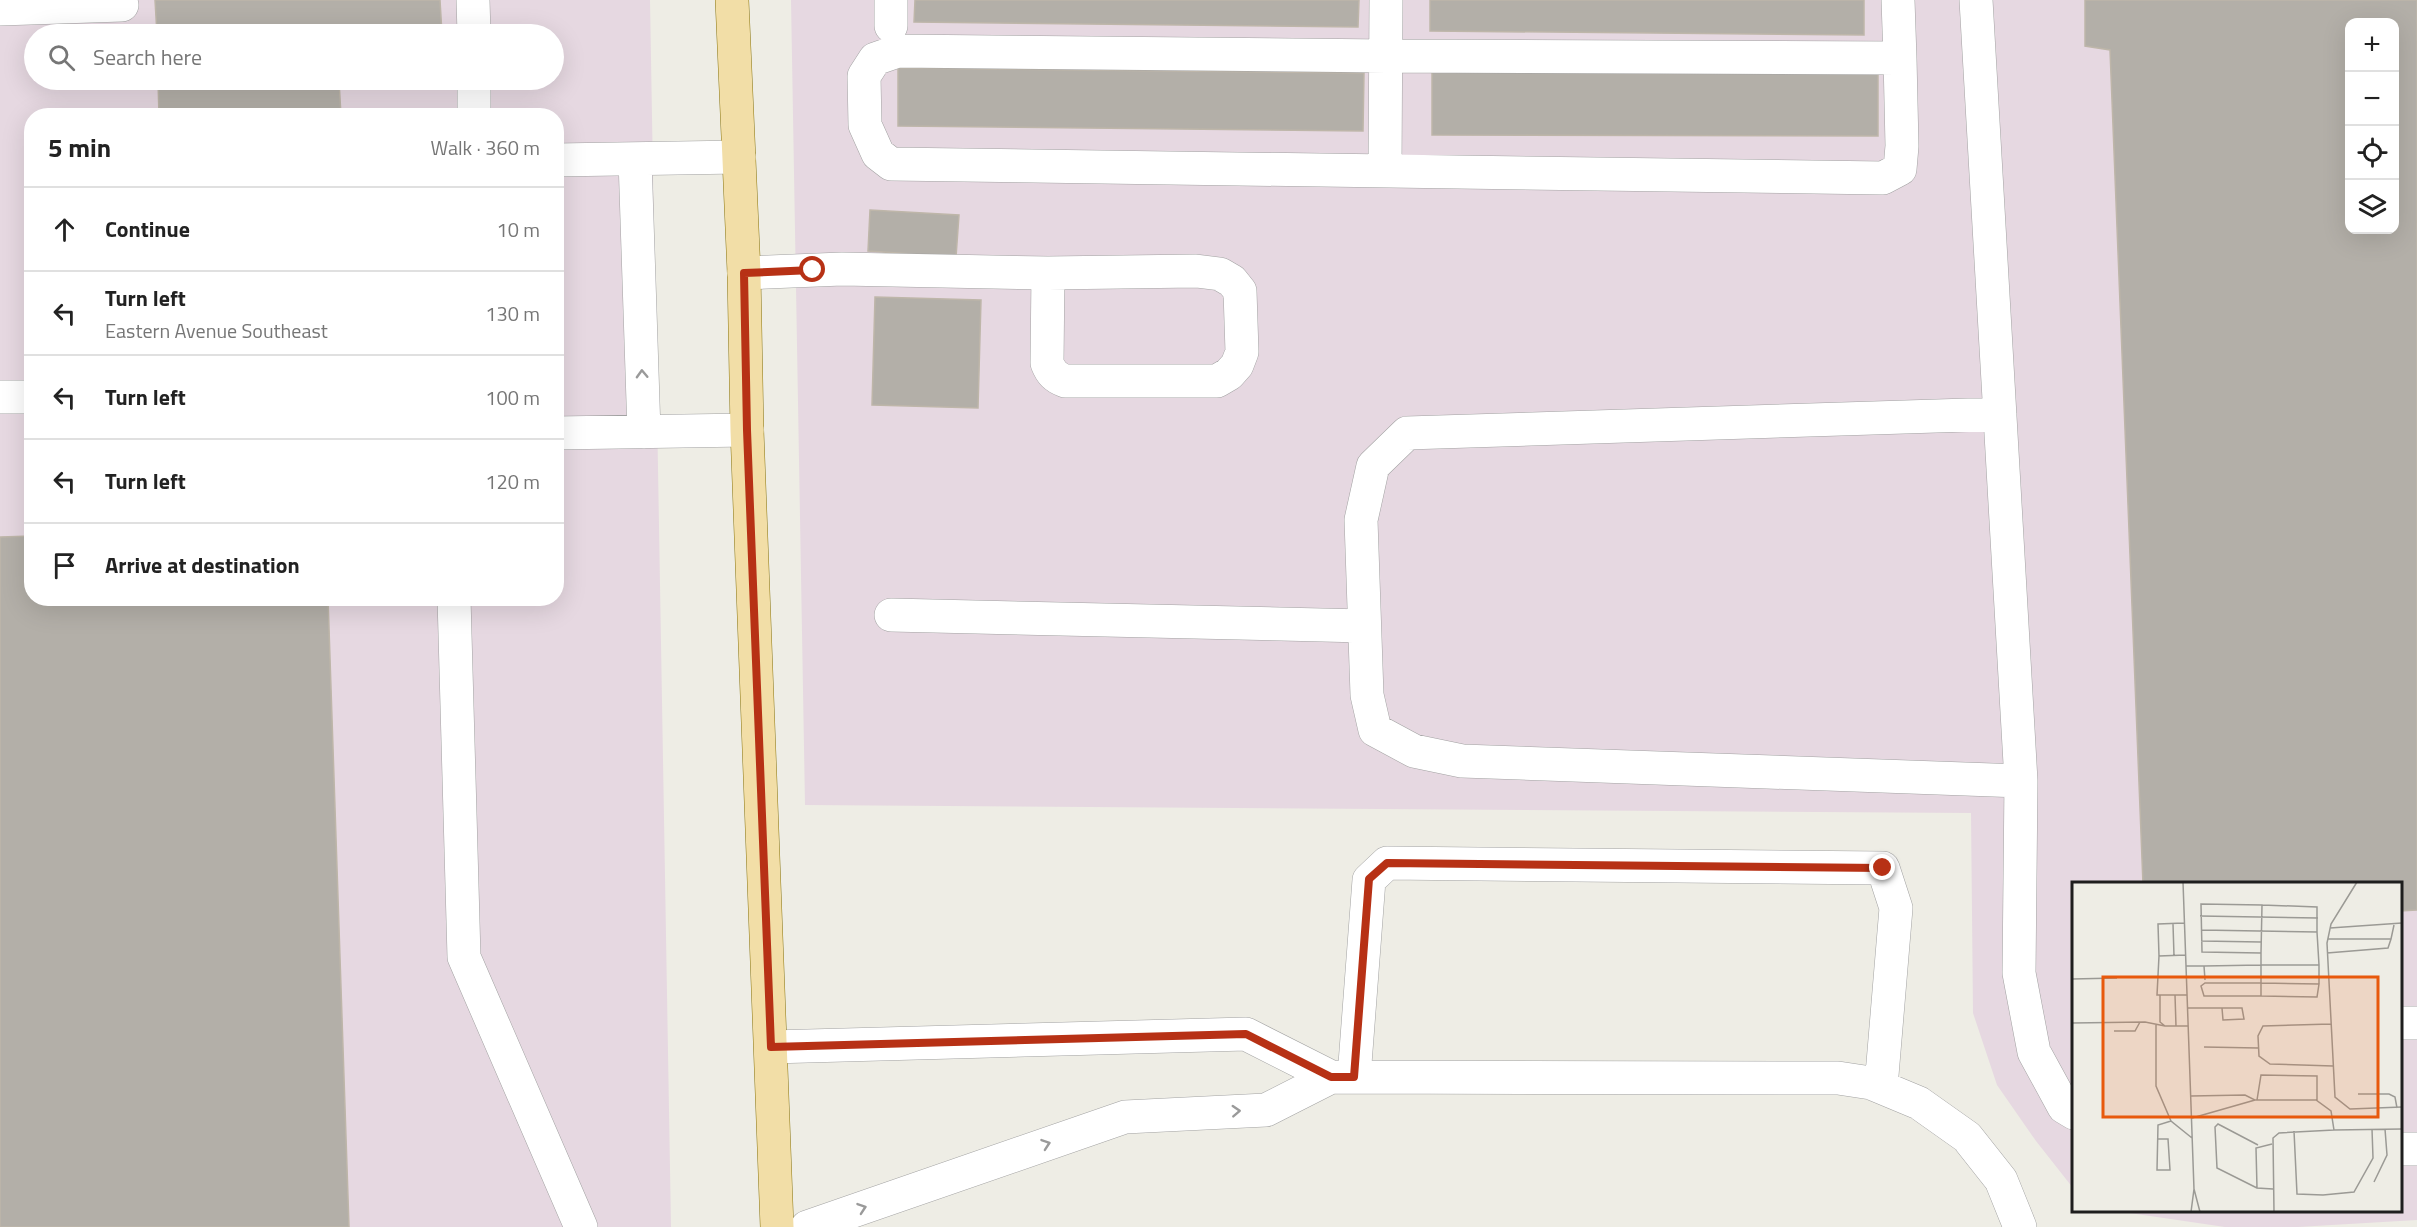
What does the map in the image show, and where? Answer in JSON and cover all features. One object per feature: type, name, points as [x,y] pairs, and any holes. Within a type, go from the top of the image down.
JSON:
[{"type":"main road","points":[[732,0],[744,273],[747,430],[777,1227]]},
{"type":"lane","points":[[473,0],[474,24]]},
{"type":"lane","points":[[1385,170],[1386,0]]},
{"type":"lane","points":[[1898,0],[1900,58],[1902,146],[1900,169],[1883,178],[891,164],[878,154],[865,125],[864,76],[875,59],[898,51],[1900,58]]},
{"type":"lane","points":[[1976,0],[2021,781],[2019,974],[2034,1052],[2064,1107],[2072,1112]]},
{"type":"lane","points":[[0,9],[122,5]]},
{"type":"lane","points":[[474,90],[474,108]]},
{"type":"lane","points":[[564,160],[739,158]]},
{"type":"lane","points":[[635,159],[644,432]]},
{"type":"lane","points":[[744,273],[842,269],[1048,273],[1196,271],[1220,274],[1232,281],[1239,291],[1242,352],[1237,365],[1229,374],[1217,381],[1065,381],[1057,378],[1047,363],[1048,273]]},
{"type":"lane","points":[[0,397],[24,397]]},
{"type":"lane","points":[[2000,414],[1407,433],[1373,466],[1361,520],[1367,695],[1375,730],[1414,751],[1462,761],[2021,781]]},
{"type":"lane","points":[[564,433],[747,430]]},
{"type":"lane","points":[[454,606],[464,957],[581,1227]]},
{"type":"lane","points":[[891,615],[1364,626]]},
{"type":"lane","points":[[1342,1077],[1369,879],[1387,863],[1883,868],[1896,908],[1881,1087]]},
{"type":"lane","points":[[771,1047],[1246,1034],[1342,1077]]},
{"type":"lane","points":[[807,1227],[1125,1117],[1266,1110],[1342,1077],[1838,1078],[1871,1083],[1918,1103],[1967,1137],[2001,1180],[2020,1227]]},
{"type":"shaded area","points":[[0,0],[650,0],[671,1227],[0,1227]]},
{"type":"shaded area","points":[[791,0],[2417,0],[2417,1220],[2298,1227],[2225,1227],[2123,1212],[2402,1212],[2402,882],[2072,882],[2072,1187],[2036,1141],[1997,1085],[1973,1013],[1971,813],[805,805]]},
{"type":"building","points":[[155,0],[440,0],[441,24],[156,24]]},
{"type":"building","points":[[915,0],[1359,0],[1358,27],[914,22]]},
{"type":"building","points":[[1430,0],[1864,0],[1864,35],[1430,31]]},
{"type":"building","points":[[2085,0],[2417,0],[2417,910],[2402,911],[2402,882],[2143,882],[2110,50],[2085,46]]},
{"type":"building","points":[[898,68],[1364,73],[1363,131],[898,126]]},
{"type":"building","points":[[1432,72],[1878,73],[1878,136],[1432,135]]},
{"type":"building","points":[[158,90],[340,90],[341,108],[159,108]]},
{"type":"building","points":[[870,210],[959,215],[956,257],[868,251]]},
{"type":"building","points":[[875,297],[981,300],[978,408],[872,405]]},
{"type":"building","points":[[24,536],[24,606],[328,606],[349,1227],[0,1227],[0,537]]},
{"type":"route","points":[[813,270],[744,273],[747,430],[771,1047],[1246,1034],[1331,1077],[1354,1077],[1369,879],[1387,863],[1883,868]]}]
